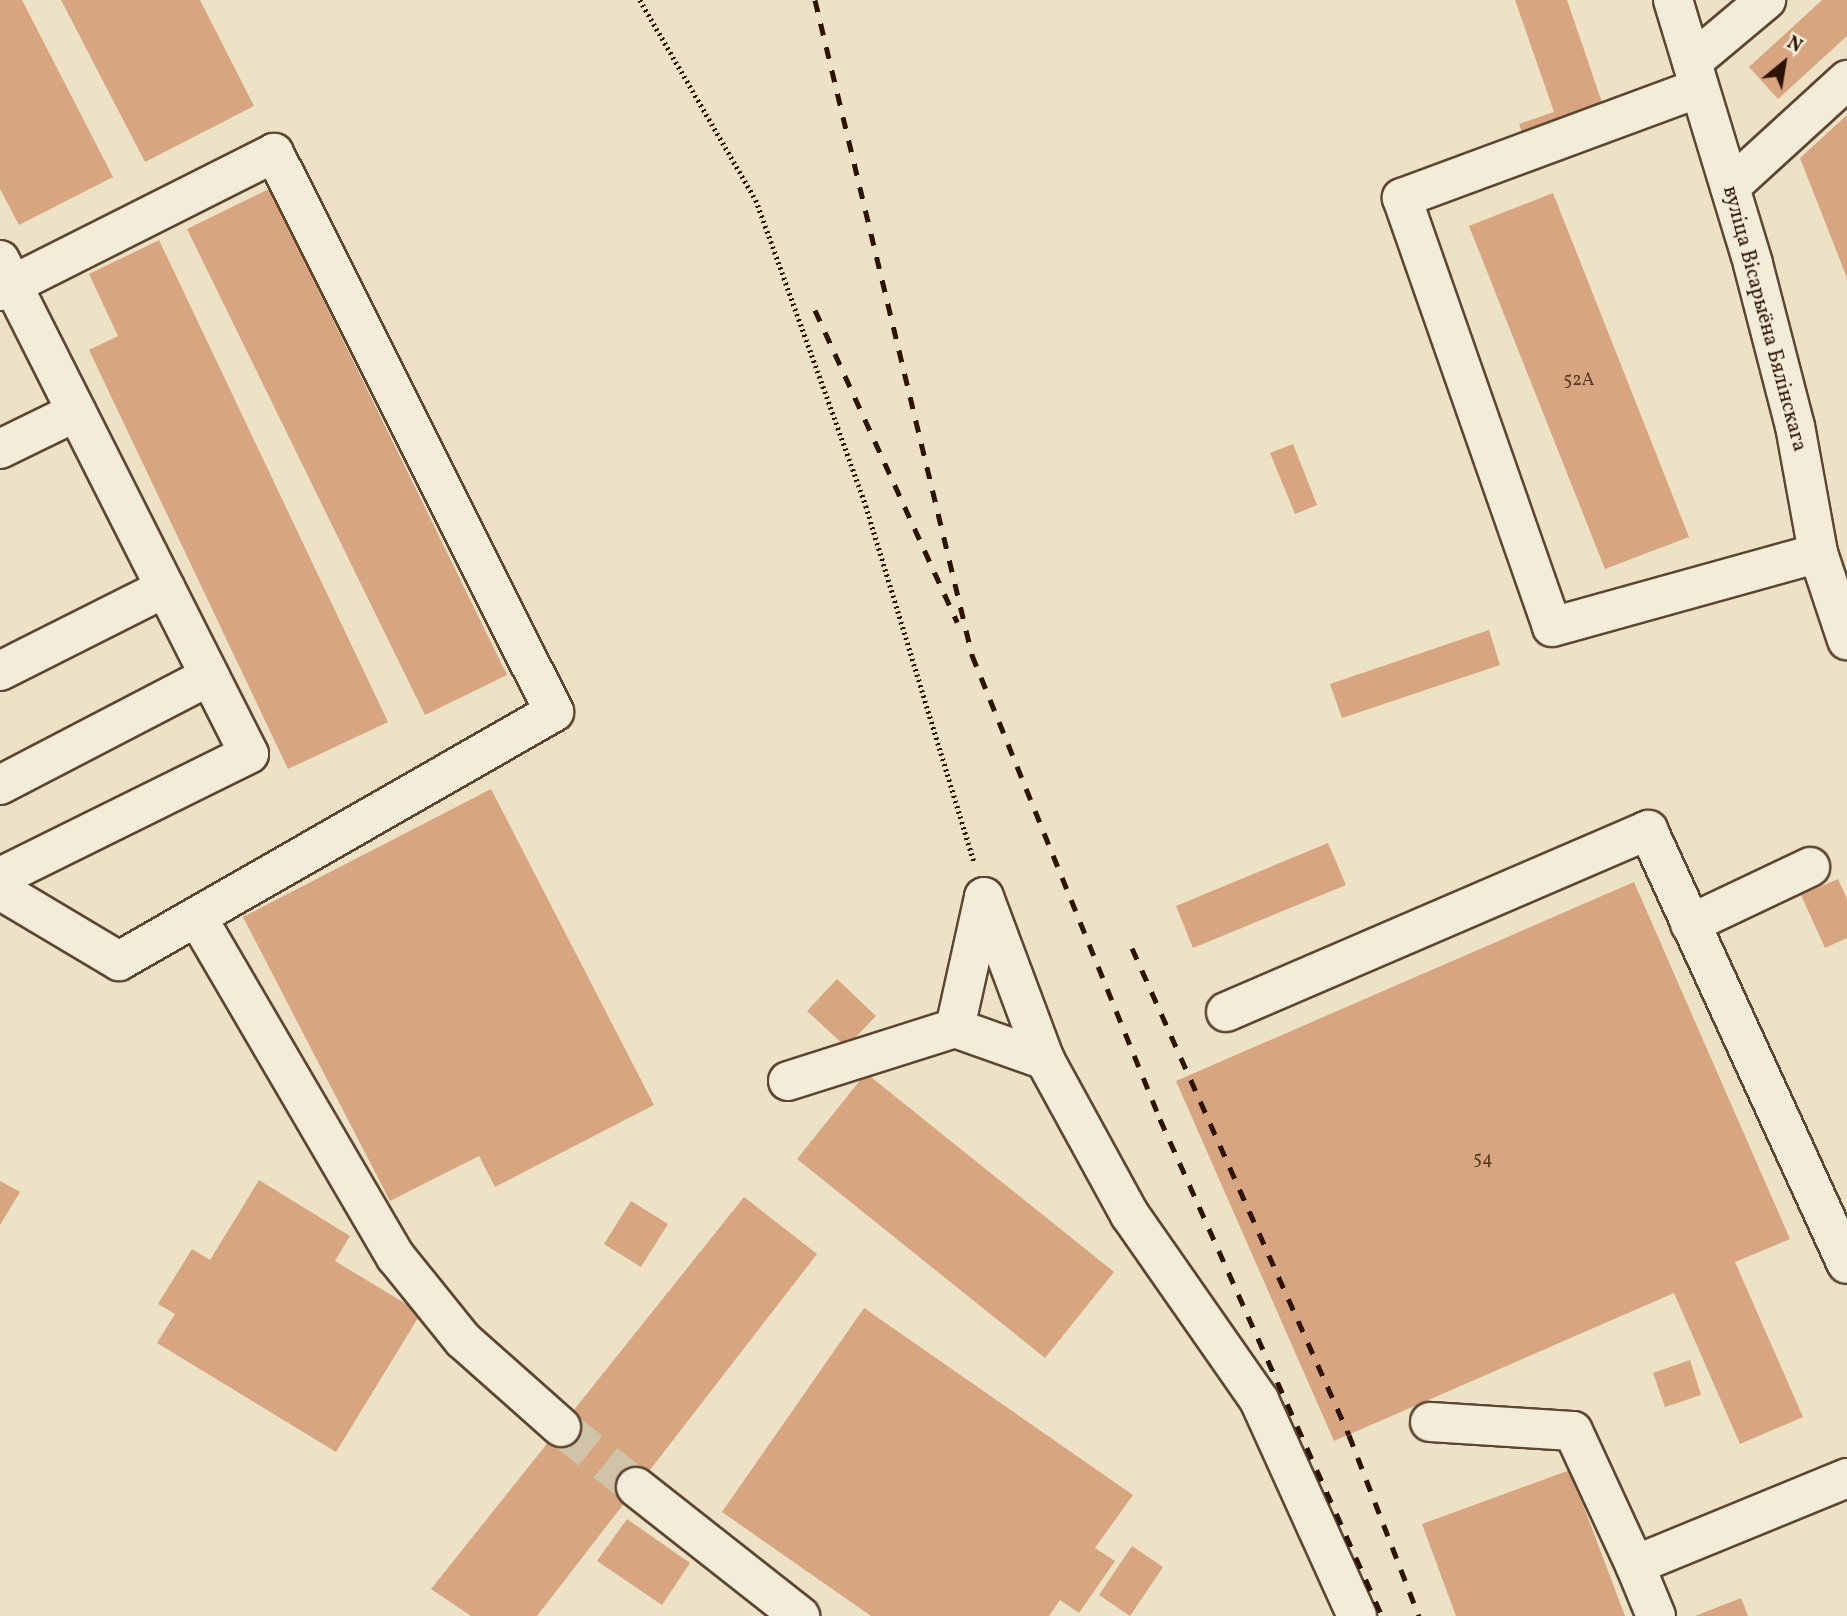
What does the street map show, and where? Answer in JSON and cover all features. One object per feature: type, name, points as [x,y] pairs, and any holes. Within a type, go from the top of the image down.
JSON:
[{"type":"street","name":"вуліца Вісарыёна Бялінскага","points":[[1673,0],[1730,187],[1795,426],[1818,553],[1847,640]]},
{"type":"street","points":[[1766,0],[1695,75],[1402,198],[1552,627],[1818,553]]},
{"type":"street","points":[[1730,187],[1847,80]]},
{"type":"street","points":[[0,877],[249,754],[76,412],[4,278],[274,153],[554,712],[119,961],[0,890]]},
{"type":"street","points":[[0,449],[76,412]]},
{"type":"street","points":[[0,671],[165,588]]},
{"type":"street","points":[[0,785],[209,676]]},
{"type":"street","points":[[1226,1012],[1647,830],[1847,1264]]},
{"type":"street","points":[[1690,924],[1810,867]]},
{"type":"street","points":[[954,1028],[984,897]]},
{"type":"street","points":[[984,897],[1045,1060],[1130,1215],[1259,1400],[1357,1616]]},
{"type":"street","points":[[197,917],[396,1257],[463,1340],[561,1427]]},
{"type":"street","points":[[788,1081],[954,1028],[1045,1060]]},
{"type":"street","points":[[1430,1422],[1573,1431],[1656,1616]]},
{"type":"street","points":[[1635,1565],[1847,1478]]},
{"type":"street","points":[[636,1488],[800,1616]]},
{"type":"path","points":[[640,0],[756,200],[866,506],[984,897]]},
{"type":"building","points":[[0,0],[22,0],[113,177],[19,225],[0,189]]},
{"type":"building","points":[[61,0],[200,0],[254,106],[145,162]]},
{"type":"building","points":[[1515,0],[1567,0],[1608,120],[1534,166],[1519,124],[1554,112]]},
{"type":"building","points":[[1822,0],[1847,0],[1847,36],[1778,99],[1749,67]]},
{"type":"building","points":[[1847,115],[1847,278],[1800,158]]},
{"type":"building","points":[[269,189],[507,675],[425,715],[187,229]]},
{"type":"building","points":[[1553,193],[1689,537],[1605,569],[1469,226]]},
{"type":"building","points":[[159,240],[388,722],[288,769],[89,350],[118,336],[89,274]]},
{"type":"building","points":[[1293,444],[1317,505],[1295,514],[1270,453]]},
{"type":"building","points":[[1489,630],[1500,665],[1342,718],[1330,684]]},
{"type":"building","points":[[491,789],[654,1105],[495,1187],[479,1156],[390,1201],[243,917]]},
{"type":"building","points":[[1328,843],[1346,885],[1193,948],[1176,906]]},
{"type":"building","points":[[1838,879],[1847,899],[1847,938],[1825,948],[1801,895]]},
{"type":"building","points":[[1634,882],[1790,1239],[1735,1262],[1803,1417],[1740,1444],[1674,1293],[1334,1441],[1176,1081]]},
{"type":"building","points":[[837,979],[876,1016],[846,1047],[807,1011]]},
{"type":"building","points":[[866,1073],[1114,1272],[1045,1358],[797,1159]]},
{"type":"building","points":[[259,1180],[350,1236],[335,1261],[421,1313],[336,1452],[157,1343],[175,1314],[158,1304],[192,1249],[210,1260]]},
{"type":"building","points":[[0,1181],[20,1192],[0,1225]]},
{"type":"building","points":[[744,1197],[817,1254],[537,1616],[471,1616],[431,1589]]},
{"type":"building","points":[[631,1201],[668,1224],[641,1267],[604,1244]]},
{"type":"building","points":[[864,1308],[1133,1495],[1095,1548],[1115,1561],[1079,1613],[1060,1600],[1049,1616],[871,1616],[722,1512]]},
{"type":"building","points":[[1690,1360],[1701,1395],[1665,1407],[1653,1373]]},
{"type":"building","points":[[1570,1470],[1625,1616],[1456,1616],[1422,1524]]},
{"type":"building","points":[[627,1519],[690,1563],[662,1605],[597,1561]]},
{"type":"building","points":[[1132,1546],[1163,1567],[1130,1616],[1099,1595]]},
{"type":"building","points":[[1741,1598],[1748,1616],[1695,1616]]},
{"type":"tunnel","points":[[561,1427],[636,1487]]},
{"type":"railway","points":[[815,0],[972,655],[1160,1119],[1382,1616]]},
{"type":"railway","points":[[815,310],[957,622]]},
{"type":"railway","points":[[1132,948],[1349,1435],[1419,1616]]}]
